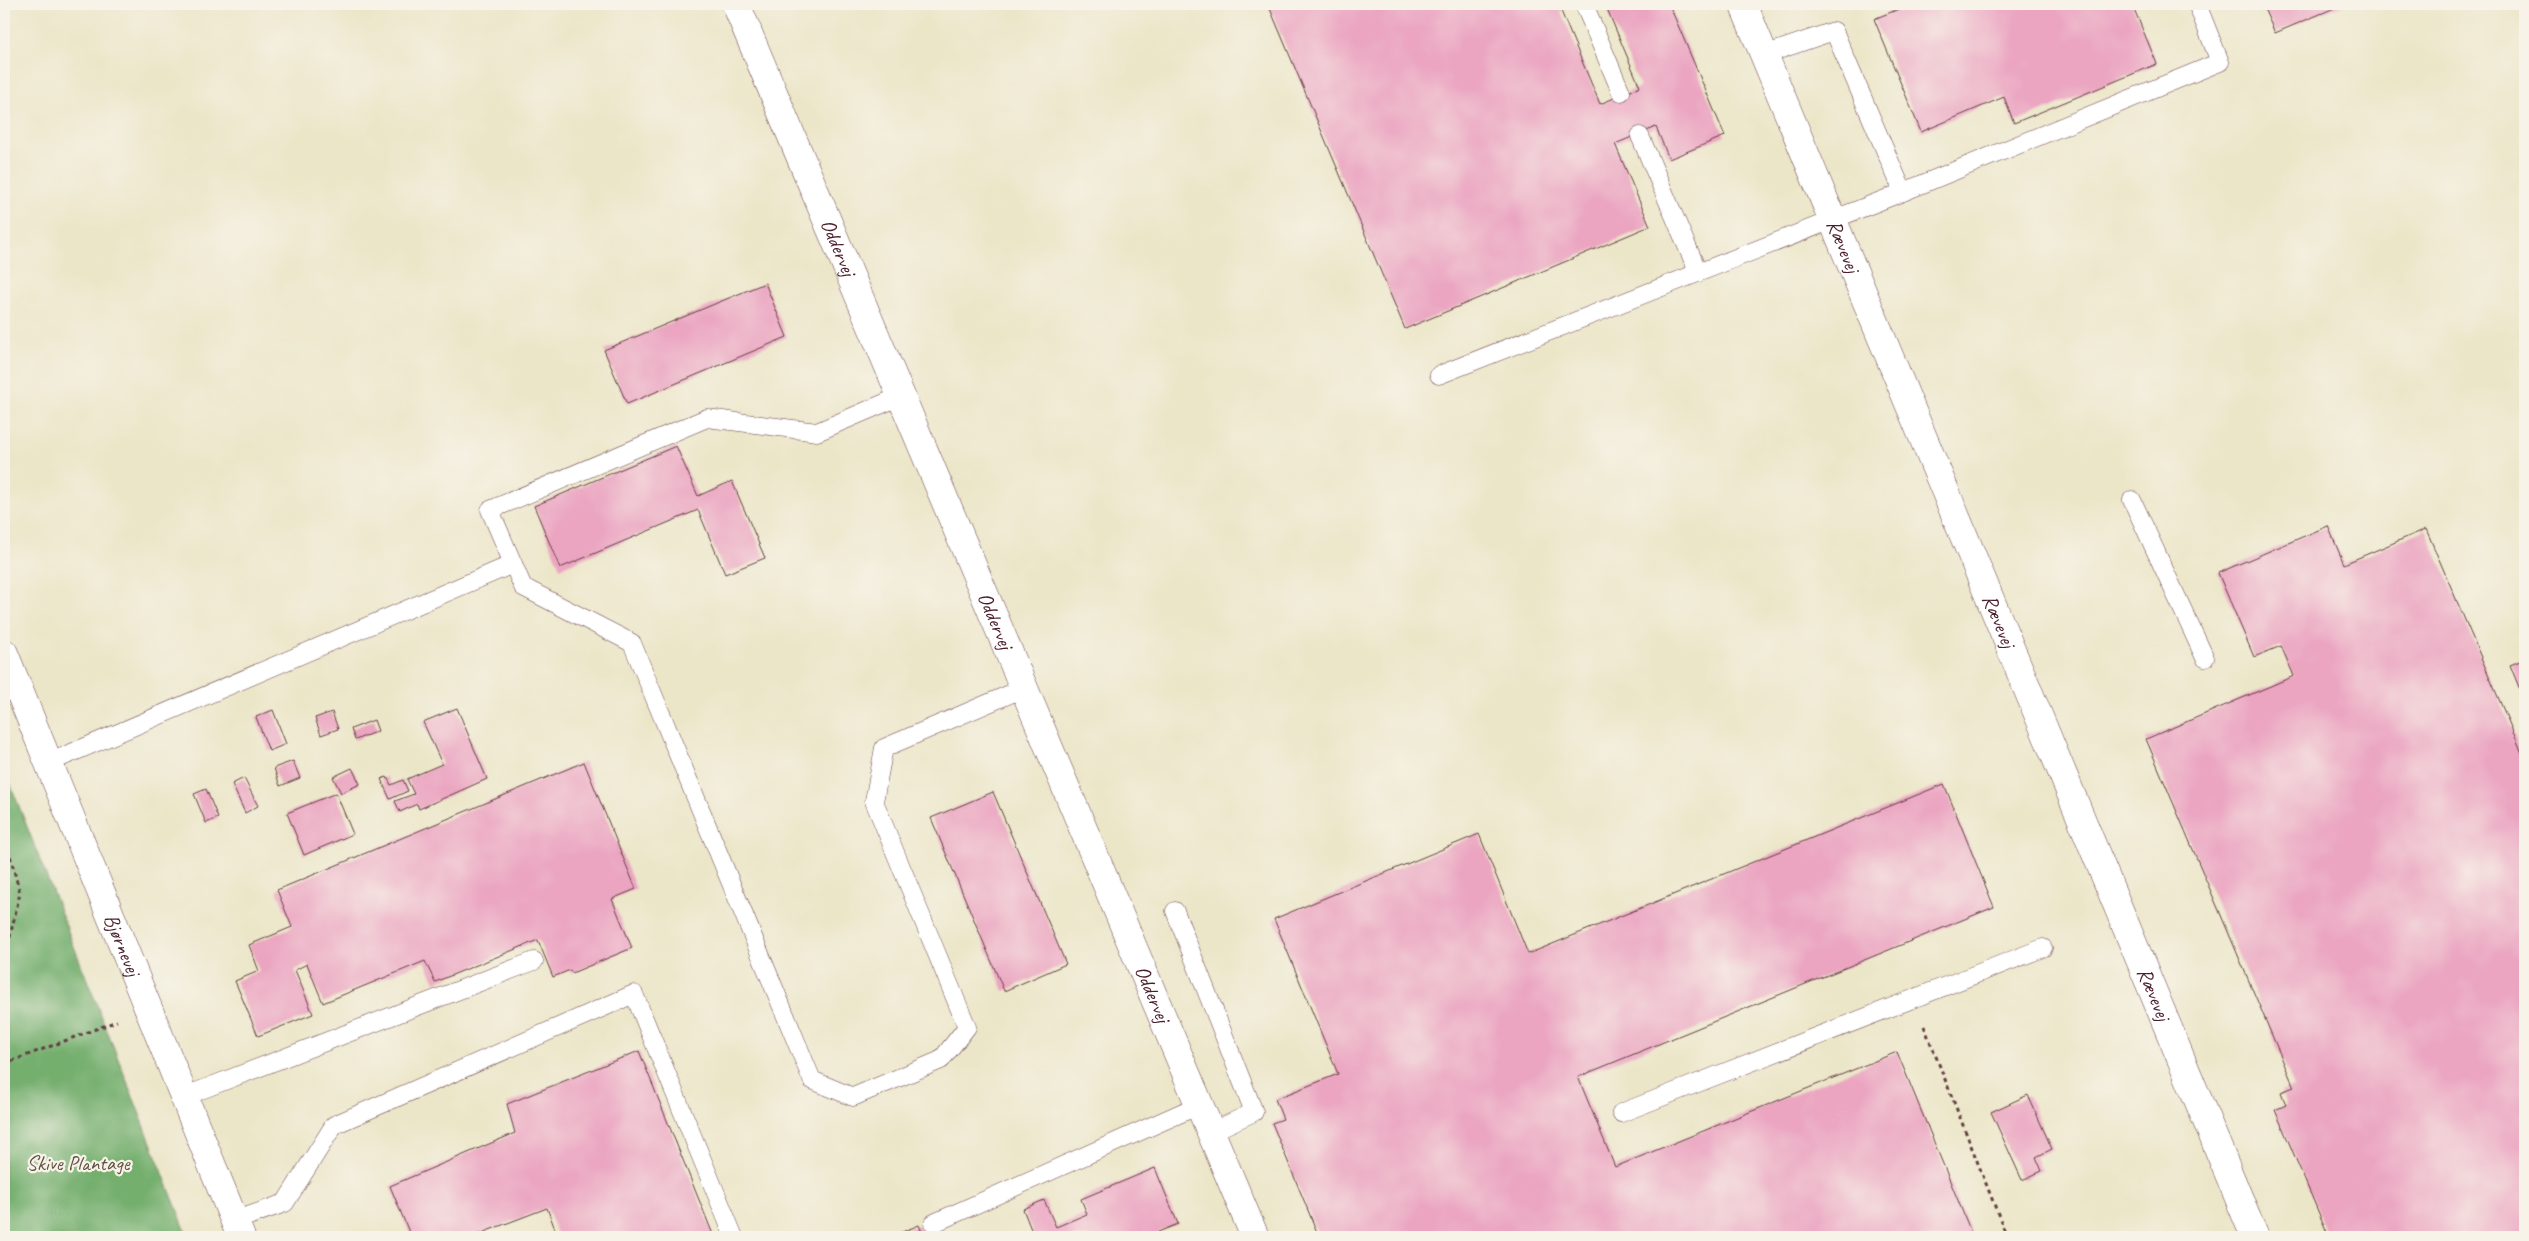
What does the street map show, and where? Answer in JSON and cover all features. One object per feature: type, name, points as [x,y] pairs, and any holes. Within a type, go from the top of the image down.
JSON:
[{"type":"street","name":"Oddervej","points":[[736,4],[1255,1237]]},
{"type":"street","name":"Rævevej","points":[[1743,4],[2255,1237]]},
{"type":"street","name":"Bjørnevej","points":[[4,653],[237,1229]]},
{"type":"lane","points":[[1584,4],[1621,92]]},
{"type":"lane","points":[[1439,375],[1832,218],[1902,192],[2220,62],[2197,4]]},
{"type":"lane","points":[[1764,55],[1834,31],[1902,192]]},
{"type":"lane","points":[[1640,136],[1698,272]]},
{"type":"lane","points":[[901,396],[817,432],[707,418],[490,510],[523,587],[632,643],[812,1080],[853,1097],[941,1060],[967,1027],[874,801],[884,748],[1024,688]]},
{"type":"lane","points":[[2132,500],[2205,658]]},
{"type":"lane","points":[[48,764],[513,564]]},
{"type":"lane","points":[[1175,910],[1254,1112],[1211,1132]]},
{"type":"lane","points":[[1621,1112],[2043,948]]},
{"type":"lane","points":[[183,1097],[534,961]]},
{"type":"lane","points":[[237,1229],[285,1203],[334,1125],[634,994],[734,1237]]},
{"type":"lane","points":[[934,1223],[1199,1105]]},
{"type":"path","points":[[4,833],[20,893],[9,941],[4,947]]},
{"type":"path","points":[[1913,998],[2007,1237]]},
{"type":"path","points":[[4,1064],[148,1010]]},
{"type":"green space","name":"Skive Plantage","points":[[4,768],[188,1237],[4,1237]]},
{"type":"building","points":[[1268,4],[1558,4],[1600,104],[1640,87],[1605,4],[1669,4],[1725,136],[1669,159],[1656,127],[1615,144],[1650,226],[1405,329]]},
{"type":"building","points":[[1911,4],[2132,4],[2157,64],[2014,123],[2004,97],[1921,132],[1874,19]]},
{"type":"building","points":[[2262,4],[2344,4],[2275,33]]},
{"type":"building","points":[[765,283],[787,337],[627,404],[604,350]]},
{"type":"building","points":[[676,446],[698,496],[732,481],[765,558],[725,574],[698,510],[560,568],[534,506]]},
{"type":"building","points":[[2328,526],[2344,564],[2426,529],[2525,760],[2525,1237],[2329,1237],[2275,1110],[2286,1105],[2281,1092],[2294,1087],[2146,739],[2294,676],[2281,646],[2254,657],[2218,573]]},
{"type":"building","points":[[2525,659],[2525,702],[2510,665]]},
{"type":"building","points":[[457,708],[487,779],[419,809],[417,804],[400,812],[395,801],[414,794],[407,779],[442,764],[423,722]]},
{"type":"building","points":[[273,710],[286,744],[269,751],[256,717]]},
{"type":"building","points":[[332,712],[338,729],[321,735],[315,718]]},
{"type":"building","points":[[374,720],[378,731],[355,740],[351,729]]},
{"type":"building","points":[[293,761],[300,778],[280,786],[274,768]]},
{"type":"building","points":[[584,762],[636,889],[612,899],[632,948],[572,973],[570,970],[553,977],[538,940],[435,982],[425,961],[323,1003],[307,964],[295,970],[313,1014],[258,1036],[235,981],[259,971],[249,945],[292,927],[277,890]]},
{"type":"building","points":[[352,768],[360,784],[341,793],[333,777]]},
{"type":"building","points":[[387,777],[391,785],[403,780],[408,791],[390,799],[381,779]]},
{"type":"building","points":[[244,778],[258,806],[245,813],[232,784]]},
{"type":"building","points":[[1944,784],[1994,907],[1578,1077],[1615,1167],[1897,1052],[1973,1237],[1319,1237],[1272,1123],[1283,1119],[1275,1099],[1338,1074],[1274,919],[1479,834],[1528,954]]},
{"type":"building","points":[[206,789],[218,818],[206,823],[194,794]]},
{"type":"building","points":[[993,792],[1066,964],[1004,991],[931,818]]},
{"type":"building","points":[[336,793],[353,834],[304,855],[287,813]]},
{"type":"building","points":[[639,1051],[714,1237],[558,1237],[547,1208],[471,1237],[411,1237],[390,1186],[515,1133],[507,1104]]},
{"type":"building","points":[[2028,1095],[2052,1149],[2036,1157],[2042,1171],[2022,1180],[1991,1112]]},
{"type":"building","points":[[1155,1168],[1178,1224],[1158,1232],[1161,1237],[1034,1237],[1023,1209],[1044,1200],[1056,1227],[1087,1214],[1081,1199]]},
{"type":"building","points":[[919,1225],[924,1237],[890,1237]]}]
